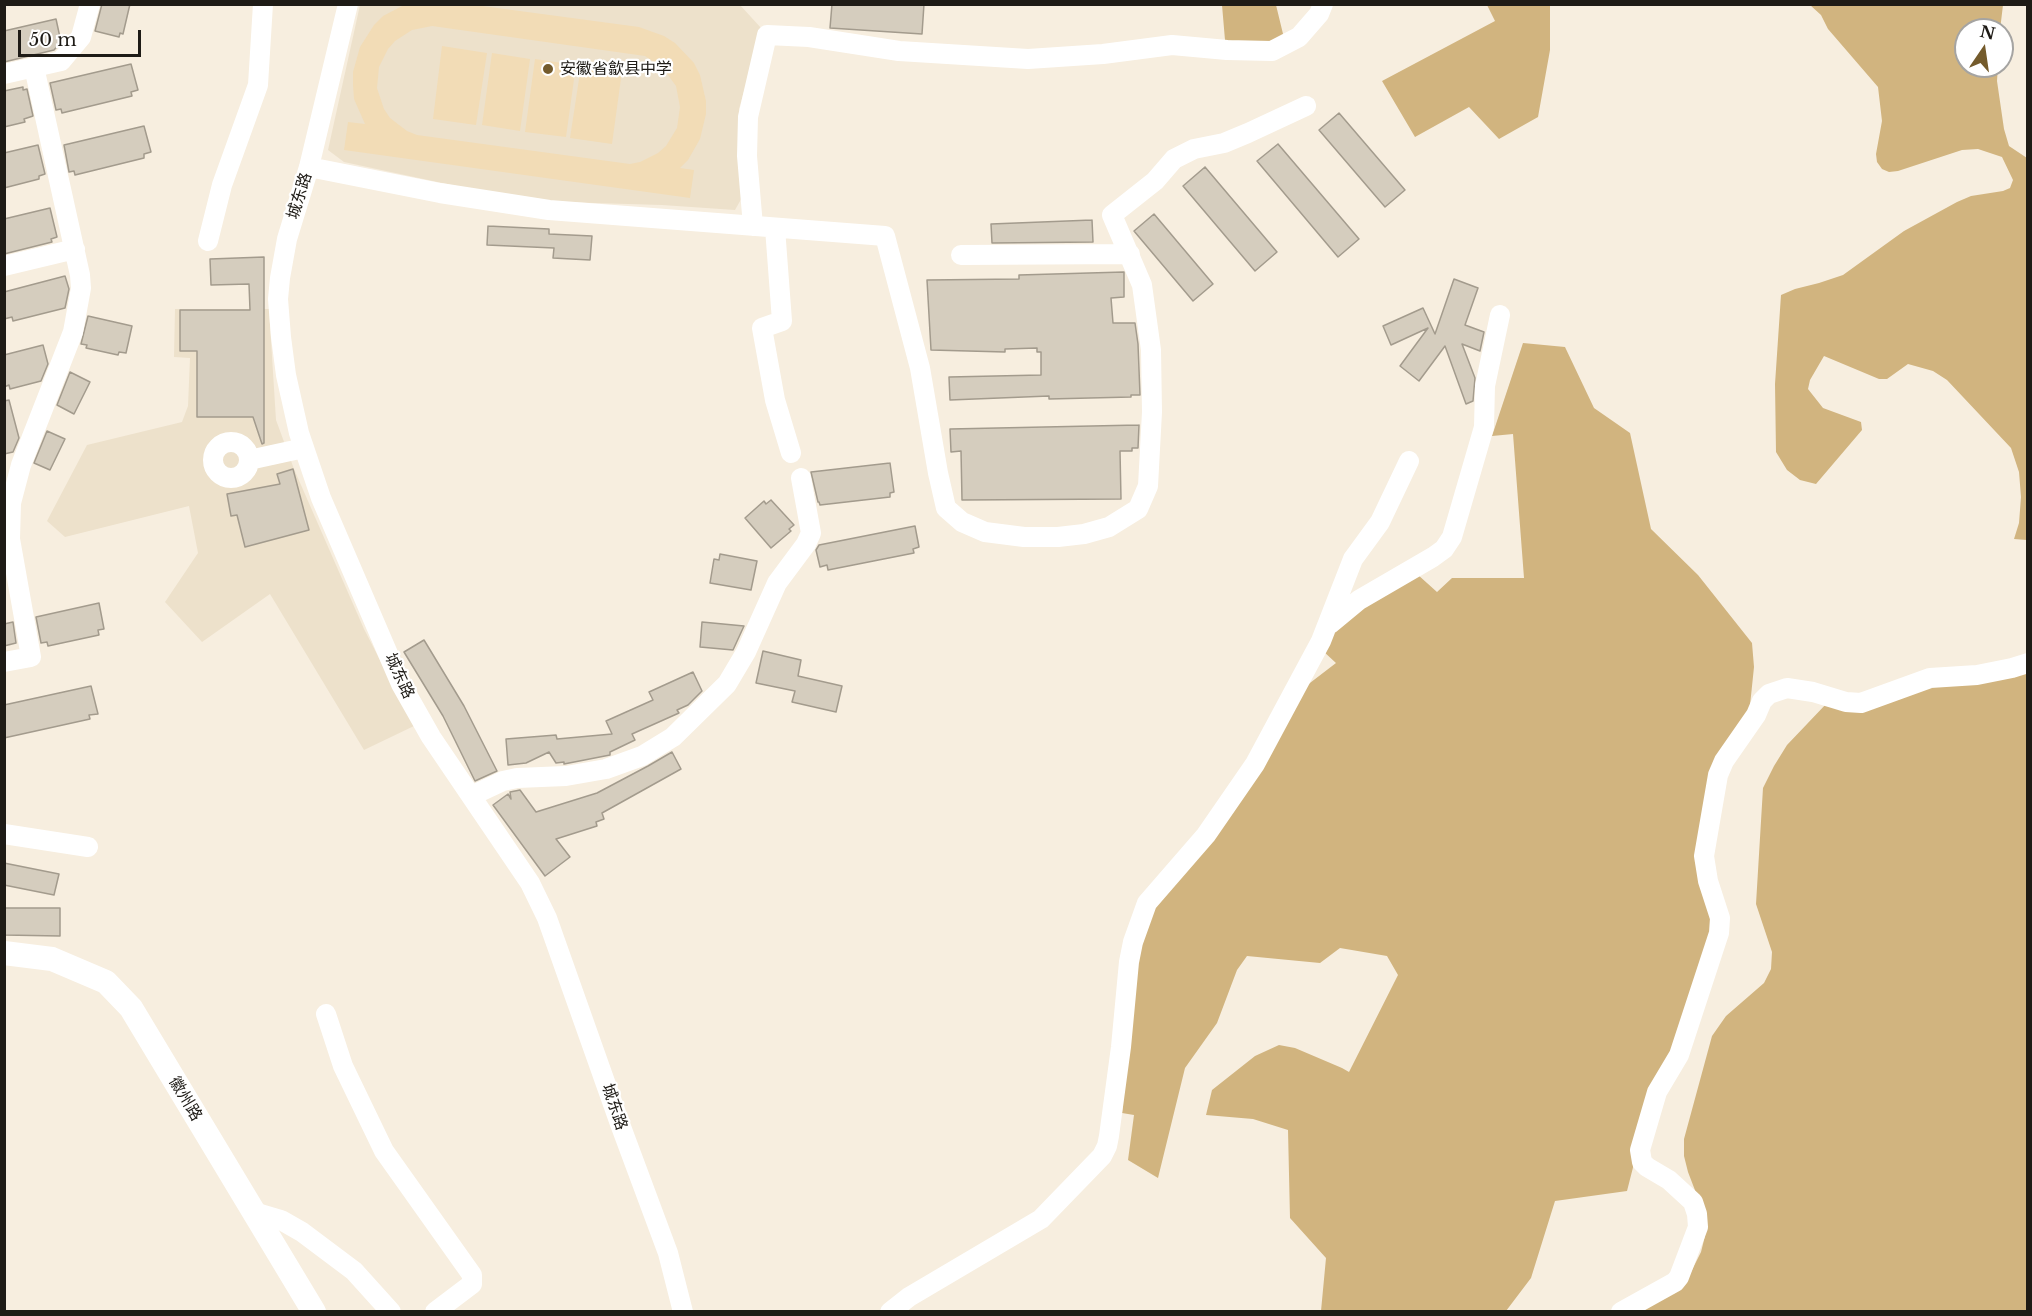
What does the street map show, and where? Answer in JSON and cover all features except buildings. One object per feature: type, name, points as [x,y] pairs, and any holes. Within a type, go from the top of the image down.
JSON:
[{"type":"main road","name":"徽州路","points":[[4,953],[52,959],[106,982],[130,1008],[314,1311]]},
{"type":"street","points":[[4,74],[61,61],[81,38],[90,4]]},
{"type":"street","points":[[208,241],[222,186],[258,85],[263,4]]},
{"type":"street","name":"城东路","points":[[348,4],[309,167],[287,239],[280,278],[279,299],[286,375],[304,448],[329,516],[401,684],[431,737],[530,883],[547,918],[668,1253],[683,1311]]},
{"type":"street","points":[[753,226],[747,156],[748,117],[767,35],[808,37],[899,51],[1028,59],[1103,54],[1172,45],[1272,51],[1299,37],[1319,14],[1323,4]]},
{"type":"street","points":[[4,662],[31,657],[7,526],[13,467],[74,332],[81,288],[75,249],[34,67]]},
{"type":"street","points":[[309,167],[429,191],[549,210],[885,236],[920,368],[946,508],[952,515],[985,532],[1024,537],[1067,536],[1109,527],[1138,509],[1148,486],[1151,449],[1151,350],[1142,285],[1112,215],[1155,181],[1174,159],[1194,149],[1224,143],[1248,134],[1306,106]]},
{"type":"street","points":[[775,228],[782,321],[762,328],[775,400],[791,453]]},
{"type":"street","points":[[4,266],[75,249]]},
{"type":"street","points":[[961,255],[1130,254]]},
{"type":"street","points":[[1326,628],[1359,600],[1433,557],[1444,549],[1452,537],[1484,427],[1485,386],[1500,315]]},
{"type":"street","points":[[249,460],[304,448]]},
{"type":"street","points":[[890,1311],[909,1297],[1041,1220],[1102,1156],[1109,1136],[1129,962],[1133,942],[1147,903],[1194,851],[1232,800],[1255,764],[1321,641],[1353,559],[1380,522],[1409,461]]},
{"type":"street","points":[[471,796],[504,781],[518,778],[566,776],[606,769],[642,756],[673,737],[727,684],[741,663],[777,583],[806,544],[810,533],[801,478]]},
{"type":"street","points":[[1620,1311],[1675,1282],[1698,1227],[1693,1202],[1669,1180],[1647,1167],[1640,1156],[1640,1150],[1657,1092],[1679,1055],[1719,933],[1719,918],[1708,881],[1704,856],[1718,776],[1724,761],[1756,715],[1762,701],[1769,694],[1787,688],[1813,692],[1846,702],[1862,703],[1930,678],[1977,675],[2028,663]]},
{"type":"street","points":[[4,834],[88,847]]},
{"type":"street","points":[[326,1014],[343,1066],[384,1151],[472,1275],[472,1284],[435,1311]]},
{"type":"street","points":[[254,1212],[281,1220],[302,1232],[354,1271],[391,1311]]},
{"type":"shaded area","name":"安徽省歙县中学","points":[[360,5],[740,5],[762,29],[739,109],[744,194],[735,210],[662,205],[526,201],[344,162],[328,150]]},
{"type":"shaded area","points":[[404,5],[475,5],[639,27],[664,36],[675,43],[694,63],[700,75],[706,101],[706,114],[700,139],[688,160],[680,168],[694,170],[690,198],[344,150],[348,122],[365,124],[354,99],[353,85],[353,72],[360,47],[374,25],[383,16]],"holes":[[[432,26],[645,56],[663,68],[676,86],[680,107],[677,128],[666,146],[658,153],[630,164],[417,135],[407,131],[390,118],[384,109],[377,88],[379,67],[395,41],[412,30]]]},
{"type":"shaded area","points":[[1222,5],[1276,5],[1284,38],[1265,45],[1225,40]]},
{"type":"shaded area","points":[[1487,5],[1550,5],[1550,50],[1538,117],[1499,139],[1469,107],[1415,137],[1382,81],[1495,21]]},
{"type":"shaded area","points":[[1810,5],[2003,5],[2001,18],[1954,18],[1954,78],[1997,78],[2004,129],[2009,146],[2027,158],[2027,540],[2014,539],[2019,523],[2021,497],[2019,472],[2011,448],[1947,380],[1933,371],[1908,364],[1887,379],[1879,379],[1824,356],[1810,380],[1808,389],[1823,408],[1861,422],[1862,430],[1816,484],[1800,480],[1787,470],[1776,452],[1775,384],[1781,295],[1843,275],[1904,231],[1971,196],[2010,188],[2013,180],[2002,157],[1978,149],[1962,150],[1898,171],[1889,172],[1882,169],[1877,162],[1876,154],[1882,121],[1878,87],[1828,29],[1821,15]]},
{"type":"shaded area","points":[[442,46],[487,53],[476,125],[433,119]]},
{"type":"shaded area","points":[[492,53],[530,59],[520,131],[482,125]]},
{"type":"shaded area","points":[[535,59],[576,65],[566,137],[525,132]]},
{"type":"shaded area","points":[[581,66],[622,71],[612,144],[570,138]]},
{"type":"shaded area","points":[[175,309],[269,309],[276,420],[294,469],[364,629],[414,726],[364,750],[270,594],[202,642],[165,602],[198,553],[189,506],[65,537],[47,521],[87,445],[182,422],[188,406],[190,358],[174,357]]},
{"type":"shaded area","points":[[1523,343],[1565,347],[1594,408],[1630,433],[1651,529],[1698,575],[1752,643],[1754,667],[1749,715],[1714,767],[1713,926],[1676,1051],[1652,1093],[1627,1191],[1555,1201],[1531,1278],[1506,1311],[1321,1311],[1326,1258],[1290,1218],[1288,1130],[1253,1119],[1206,1115],[1212,1090],[1255,1056],[1279,1045],[1295,1048],[1349,1072],[1398,975],[1387,956],[1340,948],[1320,963],[1247,956],[1237,970],[1217,1023],[1185,1068],[1158,1178],[1128,1160],[1134,1115],[1122,1113],[1134,969],[1158,897],[1306,686],[1336,663],[1323,651],[1334,625],[1417,574],[1437,592],[1452,578],[1524,578],[1513,434],[1492,436]]},
{"type":"shaded area","points":[[2027,667],[2027,1311],[1640,1312],[1690,1274],[1701,1252],[1706,1219],[1688,1172],[1684,1156],[1684,1139],[1712,1036],[1726,1016],[1764,983],[1771,969],[1772,952],[1756,904],[1763,788],[1774,766],[1787,745],[1827,703]]},
{"type":"place","name":"安徽省歙县中学","points":[[548,69]]}]
